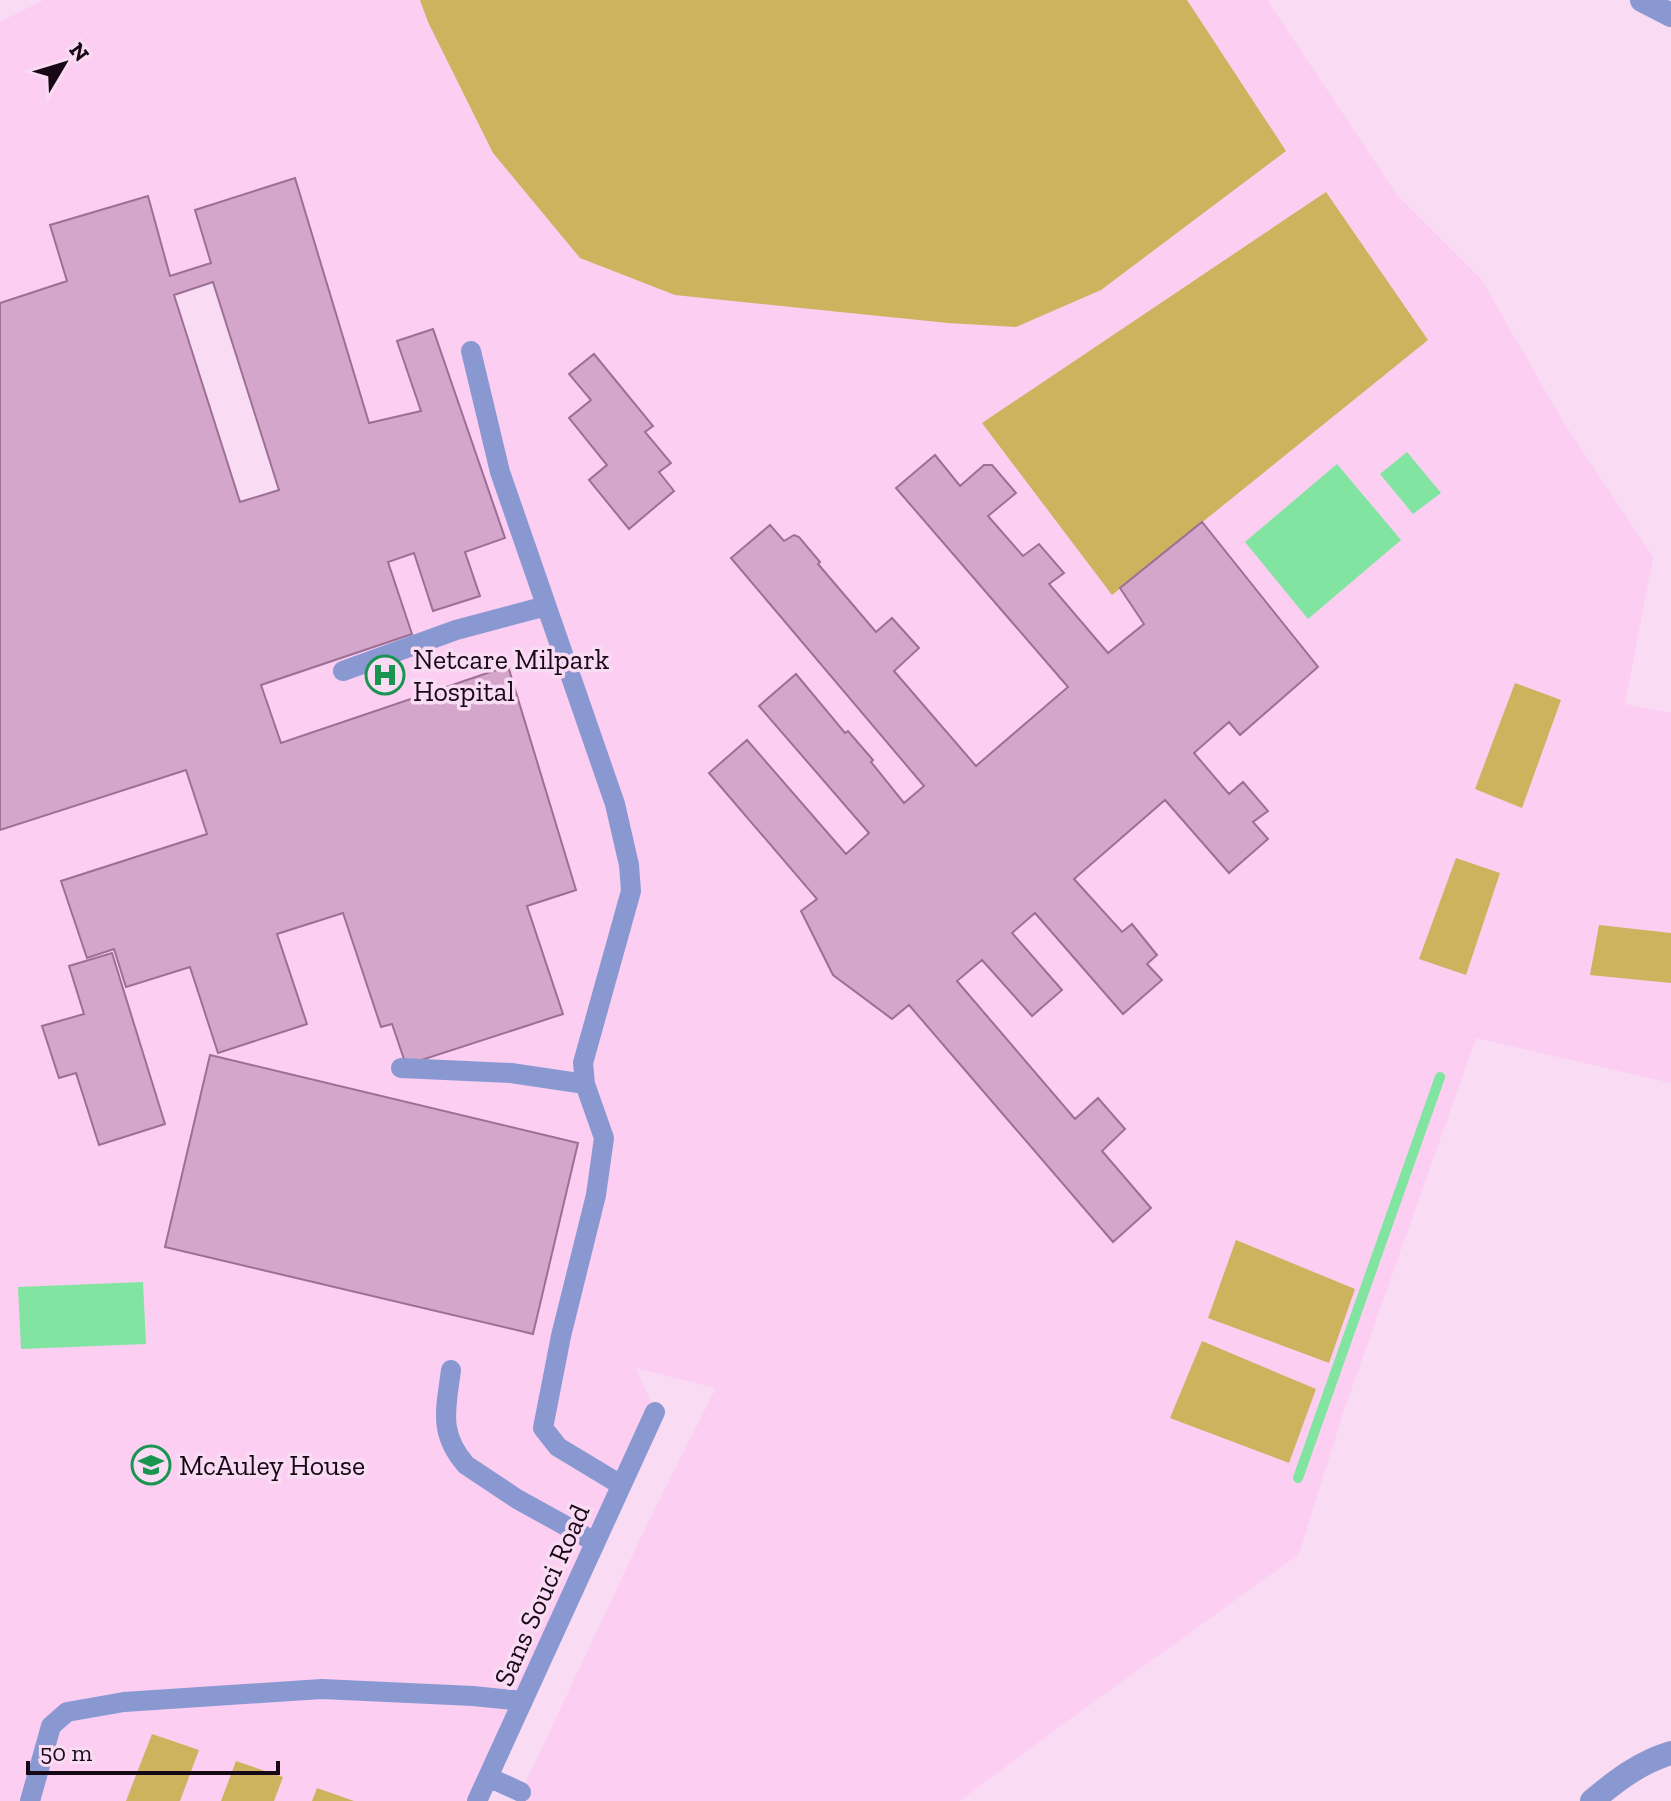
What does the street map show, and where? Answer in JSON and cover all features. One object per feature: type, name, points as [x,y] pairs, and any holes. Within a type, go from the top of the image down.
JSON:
[{"type":"street","points":[[1642,0],[1671,15]]},
{"type":"street","points":[[1592,1801],[1622,1775],[1671,1753]]},
{"type":"lane","points":[[471,351],[500,472],[615,804],[629,865],[631,891],[583,1063],[585,1084],[604,1138],[596,1195],[561,1336],[543,1428],[558,1447],[621,1485]]},
{"type":"lane","points":[[343,671],[456,630],[546,606]]},
{"type":"lane","points":[[401,1068],[511,1073],[585,1084]]},
{"type":"lane","points":[[451,1370],[446,1430],[460,1458],[508,1493],[595,1542]]},
{"type":"lane","name":"Sans Souci Road","points":[[477,1801],[655,1412]]},
{"type":"lane","points":[[30,1801],[51,1726],[57,1718],[76,1709],[124,1702],[322,1689],[523,1701]]},
{"type":"lane","points":[[488,1777],[521,1792]]},
{"type":"shaded area","points":[[44,0],[1267,0],[1397,195],[1481,279],[1562,420],[1653,557],[1625,704],[1671,713],[1671,1083],[1476,1038],[1342,1416],[1299,1554],[959,1801],[517,1801],[644,1531],[716,1388],[636,1368],[655,1412],[473,1801],[0,1801],[0,830],[186,770],[207,834],[61,881],[87,957],[114,949],[126,987],[190,967],[218,1053],[307,1024],[277,934],[343,913],[381,1026],[392,1024],[406,1065],[562,1014],[281,743],[261,685],[411,634],[388,562],[414,553],[434,611],[465,552],[505,538],[434,329],[397,341],[421,411],[369,423],[295,178],[195,210],[211,263],[170,276],[147,196],[50,225],[67,281],[0,303],[0,22]]},
{"type":"shaded area","points":[[420,0],[1187,0],[1286,151],[1101,290],[1016,327],[675,295],[580,258],[493,153]]},
{"type":"shaded area","points":[[1326,192],[1428,340],[1112,595],[982,423]]},
{"type":"shaded area","points":[[1407,452],[1441,493],[1413,514],[1380,474]]},
{"type":"shaded area","points":[[1337,464],[1401,540],[1308,619],[1245,542]]},
{"type":"shaded area","points":[[1515,683],[1561,700],[1522,808],[1475,789]]},
{"type":"shaded area","points":[[1456,858],[1500,873],[1466,975],[1419,959]]},
{"type":"shaded area","points":[[1599,925],[1671,933],[1671,983],[1590,975]]},
{"type":"shaded area","points":[[1236,1240],[1355,1289],[1329,1363],[1208,1318]]},
{"type":"shaded area","points":[[143,1282],[146,1344],[21,1349],[18,1287]]},
{"type":"shaded area","points":[[1202,1341],[1316,1389],[1289,1463],[1170,1418]]},
{"type":"shaded area","points":[[152,1734],[199,1750],[180,1801],[126,1801]]},
{"type":"shaded area","points":[[236,1761],[283,1777],[274,1801],[221,1801]]},
{"type":"shaded area","points":[[317,1788],[354,1801],[312,1801]]},
{"type":"building","name":"Netcare Milpark Hospital","points":[[295,178],[369,423],[421,411],[397,341],[433,329],[505,538],[465,552],[480,596],[433,611],[414,553],[388,562],[412,634],[261,685],[281,743],[508,666],[576,890],[527,906],[563,1014],[406,1065],[392,1024],[381,1027],[343,913],[277,934],[307,1024],[218,1053],[190,967],[126,987],[114,949],[87,958],[61,881],[207,834],[186,770],[0,830],[0,303],[67,281],[50,225],[148,196],[170,276],[211,263],[195,210]],"holes":[[[213,282],[279,490],[240,502],[174,295]]]},
{"type":"building","points":[[594,354],[653,426],[645,432],[671,463],[659,472],[674,491],[629,529],[589,480],[607,465],[569,418],[591,400],[569,374]]},
{"type":"building","points":[[935,455],[960,486],[984,465],[992,465],[1016,493],[988,516],[1023,556],[1039,544],[1064,573],[1049,584],[1108,653],[1144,624],[1120,588],[1202,522],[1318,667],[1240,735],[1229,722],[1194,753],[1229,794],[1243,782],[1268,811],[1253,822],[1268,839],[1229,873],[1165,800],[1074,879],[1122,932],[1132,924],[1157,955],[1147,964],[1162,980],[1123,1014],[1035,913],[1012,933],[1062,990],[1032,1016],[982,960],[957,981],[1075,1119],[1098,1098],[1125,1129],[1102,1151],[1151,1208],[1113,1242],[909,1005],[892,1019],[833,975],[801,911],[817,899],[709,773],[747,740],[846,854],[869,833],[759,706],[796,674],[845,733],[848,731],[873,760],[871,762],[904,803],[924,786],[731,558],[770,525],[784,541],[794,535],[799,537],[876,632],[892,618],[919,648],[894,671],[976,766],[1068,687],[896,488]]},
{"type":"building","points":[[112,953],[165,1124],[99,1145],[76,1073],[59,1078],[42,1026],[84,1014],[69,966]]},
{"type":"building","points":[[210,1055],[578,1143],[533,1334],[165,1247]]},
{"type":"waterway","points":[[1298,1478],[1440,1077]]},
{"type":"place","name":"Netcare Milpark Hospital","points":[[385,675]]},
{"type":"place","name":"McAuley House","points":[[151,1465]]}]
